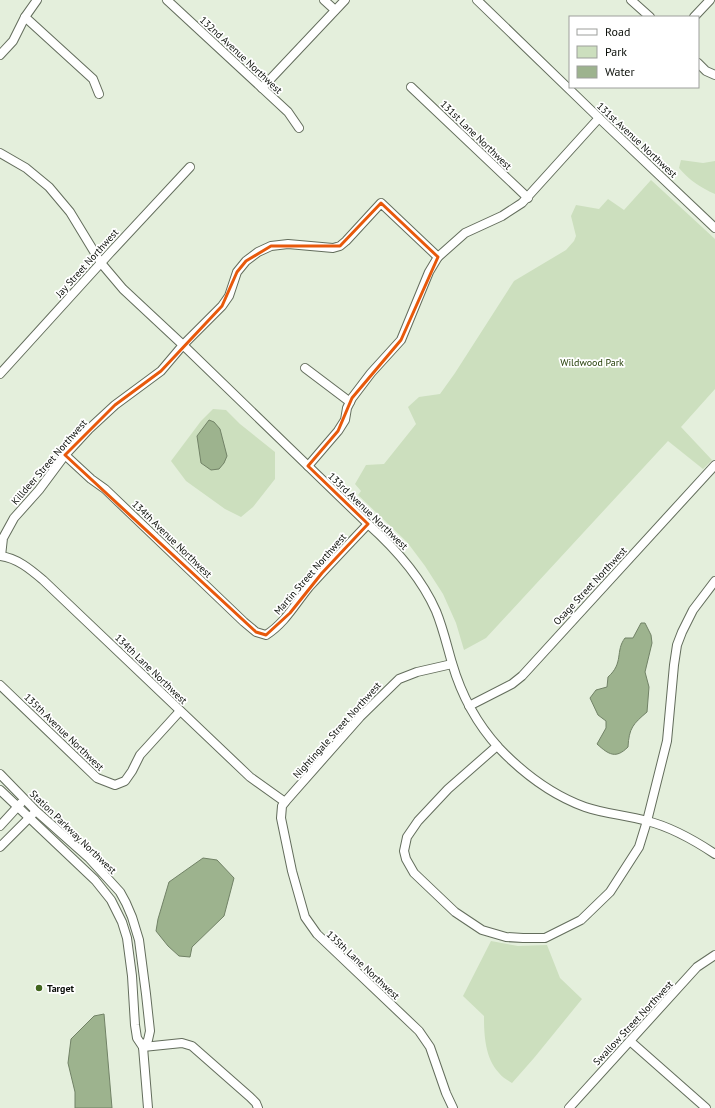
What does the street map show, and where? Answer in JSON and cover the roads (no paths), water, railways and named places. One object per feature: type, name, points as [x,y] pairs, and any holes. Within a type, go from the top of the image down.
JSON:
[{"type":"street","points":[[0,55],[13,41],[25,17],[37,0]]},
{"type":"street","name":"132nd Avenue Northwest","points":[[167,0],[288,112],[299,128]]},
{"type":"street","points":[[324,0],[335,10]]},
{"type":"street","points":[[262,88],[345,0]]},
{"type":"street","name":"131st Avenue Northwest","points":[[477,0],[715,228]]},
{"type":"street","points":[[631,0],[649,16]]},
{"type":"street","points":[[695,16],[710,0]]},
{"type":"street","points":[[25,17],[94,79],[99,94]]},
{"type":"street","points":[[699,64],[706,71],[715,75]]},
{"type":"street","name":"131st Lane Northwest","points":[[411,86],[528,198]]},
{"type":"street","points":[[308,466],[338,431],[345,420],[350,402],[372,373],[401,340],[429,272],[438,257],[465,233],[502,216],[528,198],[599,118]]},
{"type":"street","name":"133rd Avenue Northwest","points":[[0,153],[26,168],[49,188],[70,212],[101,262],[123,289],[183,345],[402,558],[424,588],[437,613],[446,638],[452,664],[469,706],[497,746],[527,774],[563,797],[596,810],[648,821],[686,836],[715,854]]},
{"type":"street","name":"Jay Street Northwest","points":[[0,374],[101,262],[190,167]]},
{"type":"street","name":"Killdeer Street Northwest","points":[[0,556],[3,538],[14,518],[40,490],[65,455],[114,405],[161,371],[183,345],[222,306],[229,296],[238,272],[246,261],[258,252],[271,246],[288,244],[333,248],[340,246],[381,203],[438,257]]},
{"type":"street","points":[[305,368],[350,402]]},
{"type":"street","name":"134th Avenue Northwest","points":[[65,455],[91,479],[105,489],[244,622],[256,632],[266,634]]},
{"type":"street","name":"Osage Street Northwest","points":[[469,706],[512,684],[522,676],[715,465]]},
{"type":"street","name":"Martin Street Northwest","points":[[266,634],[273,630],[290,613],[322,572],[368,524]]},
{"type":"street","name":"134th Lane Northwest","points":[[0,556],[7,557],[24,564],[43,580],[250,777],[285,802]]},
{"type":"street","points":[[497,746],[448,789],[418,820],[407,837],[404,851],[406,859],[414,873],[456,912],[482,930],[497,935],[523,938],[545,938],[580,920],[610,892],[639,847],[648,821],[667,741],[674,665],[682,632],[693,610],[715,581]]},
{"type":"street","name":"Nightingale Street Northwest","points":[[285,802],[360,717],[399,679],[417,672],[452,664]]},
{"type":"street","name":"135th Avenue Northwest","points":[[0,685],[97,778],[115,785],[125,780],[132,771],[140,755],[180,711]]},
{"type":"street","name":"Station Parkway Northwest","points":[[0,774],[36,811],[89,858],[120,892],[132,917],[139,940],[150,1031],[148,1040],[143,1047]]},
{"type":"street","name":"Station Parkway Northwest","points":[[0,790],[94,880],[111,900],[122,922],[127,938],[132,976],[137,1038],[143,1047],[148,1108]]},
{"type":"street","points":[[0,826],[25,800]]},
{"type":"street","name":"135th Lane Northwest","points":[[285,802],[282,806],[281,818],[292,871],[305,917],[316,934],[336,954],[419,1031],[430,1047],[446,1093],[454,1108]]},
{"type":"street","points":[[0,847],[36,811]]},
{"type":"street","points":[[81,867],[89,858]]},
{"type":"street","name":"Swallow Street Northwest","points":[[569,1108],[697,967],[715,955]]},
{"type":"street","points":[[630,1041],[706,1108]]},
{"type":"street","points":[[143,1047],[182,1043],[192,1046],[253,1100],[258,1108]]},
{"type":"water","points":[[209,420],[214,422],[220,429],[227,456],[219,469],[211,470],[201,463],[197,436]]},
{"type":"water","points":[[641,623],[645,623],[651,635],[652,643],[645,672],[649,687],[647,712],[633,727],[629,735],[628,747],[620,753],[612,754],[605,751],[597,744],[606,728],[606,721],[598,715],[590,698],[596,690],[607,687],[608,677],[613,672],[618,662],[622,643],[625,638],[633,638]]},
{"type":"water","points":[[203,858],[217,860],[234,878],[224,916],[192,947],[190,957],[179,956],[168,946],[156,931],[158,919],[169,882]]},
{"type":"water","points":[[104,1014],[112,1108],[75,1108],[75,1092],[68,1063],[71,1039],[94,1016]]},
{"type":"place","name":"Target","points":[[39,988]]},
{"type":"park label","name":"Wildwood Park","points":[[592,362]]}]
